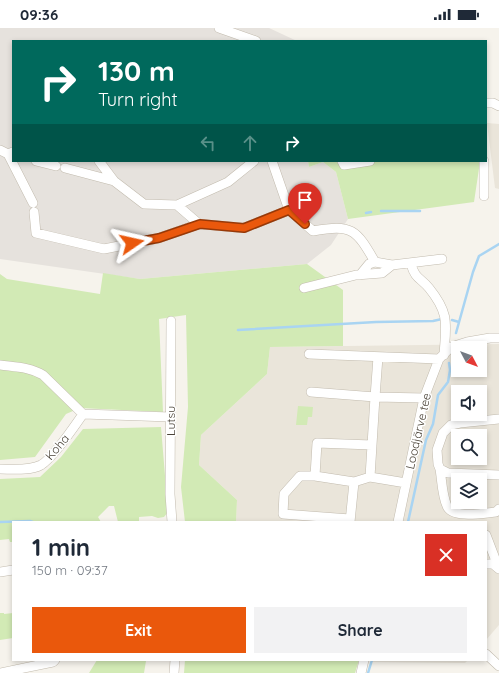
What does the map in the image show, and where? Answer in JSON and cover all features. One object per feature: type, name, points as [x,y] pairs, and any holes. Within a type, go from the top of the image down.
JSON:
[{"type":"street","points":[[219,28],[253,40]]},
{"type":"street","points":[[487,103],[493,103],[499,106]]},
{"type":"street","points":[[12,162],[34,208],[36,233],[104,249],[159,238],[200,224],[244,228],[289,210]]},
{"type":"street","points":[[40,162],[114,181]]},
{"type":"street","points":[[100,162],[114,181],[144,204],[177,205],[228,182],[253,162]]},
{"type":"street","points":[[272,162],[289,210],[313,231],[330,228],[344,228],[355,233],[365,245],[375,262]]},
{"type":"street","points":[[342,162],[344,165],[364,162]]},
{"type":"street","points":[[484,162],[484,196]]},
{"type":"street","points":[[177,205],[200,224]]},
{"type":"street","points":[[360,275],[369,264],[375,262],[392,265],[411,264],[442,259]]},
{"type":"street","name":"Loodjärve tee","points":[[398,521],[424,398],[442,357],[446,323],[445,313],[428,286],[419,280],[411,264]]},
{"type":"street","points":[[304,288],[360,275],[382,273],[392,265]]},
{"type":"street","name":"Lutsu","points":[[171,321],[170,494],[172,521]]},
{"type":"street","points":[[309,354],[378,357],[442,357],[451,347],[490,338],[499,338]]},
{"type":"street","points":[[370,477],[378,357]]},
{"type":"street","points":[[0,365],[29,368],[43,375],[83,414],[170,417]]},
{"type":"street","points":[[311,392],[375,397],[424,398]]},
{"type":"street","name":"Koha","points":[[0,469],[30,468],[40,465],[50,458],[83,414]]},
{"type":"street","points":[[499,419],[451,425],[443,433],[437,450],[438,464],[445,499],[447,507],[451,511],[456,514],[467,514],[496,512],[499,509]]},
{"type":"street","points":[[315,476],[318,443],[372,445]]},
{"type":"street","points":[[440,469],[448,473],[499,475]]},
{"type":"street","points":[[354,482],[350,521],[284,514],[284,494],[300,476],[315,476],[354,482],[370,477],[406,483]]},
{"type":"street","points":[[487,538],[499,569]]},
{"type":"street","points":[[487,564],[493,564],[499,569]]},
{"type":"street","points":[[0,572],[12,570]]},
{"type":"street","points":[[487,655],[499,666]]},
{"type":"street","points":[[0,673],[54,661]]},
{"type":"street","points":[[174,673],[175,661]]},
{"type":"street","points":[[361,673],[364,661]]},
{"type":"shaded area","points":[[0,28],[269,28],[295,40],[12,40],[12,162],[308,162],[309,167],[323,162],[336,172],[348,219],[331,245],[307,264],[140,279],[0,259]]},
{"type":"shaded area","points":[[487,123],[499,124],[499,189],[495,188]]},
{"type":"shaded area","points":[[487,344],[499,344],[499,625],[487,639],[487,521],[236,521],[237,500],[199,465],[201,435],[267,374],[270,347],[451,345],[451,377],[487,377]]},
{"type":"shaded area","points":[[372,661],[467,661],[465,663]]},
{"type":"green space","points":[[308,162],[323,162],[309,167]]},
{"type":"green space","points":[[323,162],[480,162],[474,202],[348,219],[336,172]]},
{"type":"green space","points":[[307,264],[343,290],[343,346],[270,347],[267,374],[201,435],[199,465],[237,500],[236,521],[185,521],[181,487],[188,407],[186,315],[159,319],[163,412],[80,408],[66,414],[35,457],[0,460],[0,274],[7,279],[100,294],[103,273],[140,279]]},
{"type":"green space","points":[[298,406],[313,407],[312,417],[308,417],[307,425],[296,425]]},
{"type":"green space","points":[[161,427],[168,512],[164,517],[139,517],[139,521],[118,521],[114,506],[109,506],[98,517],[100,521],[12,521],[12,542],[10,542],[9,539],[0,540],[0,479],[40,477],[61,457],[83,429]]},
{"type":"green space","points":[[0,613],[12,613],[12,638],[0,640]]},
{"type":"green space","points":[[96,661],[146,661],[144,673],[89,673]]},
{"type":"green space","points":[[185,661],[359,661],[355,673],[184,673]]},
{"type":"waterway","points":[[381,211],[420,211]]},
{"type":"waterway","points":[[366,213],[371,212]]},
{"type":"waterway","points":[[456,333],[479,256],[499,244]]},
{"type":"waterway","points":[[238,330],[376,322],[433,321],[442,319]]},
{"type":"waterway","points":[[452,320],[459,322]]},
{"type":"waterway","points":[[408,521],[426,440],[433,424],[438,395],[448,382],[450,370],[449,363]]},
{"type":"waterway","points":[[0,522],[12,522]]},
{"type":"waterway","points":[[368,673],[372,661]]},
{"type":"route","points":[[132,243],[159,238],[200,224],[244,228],[289,210],[305,224]]}]
